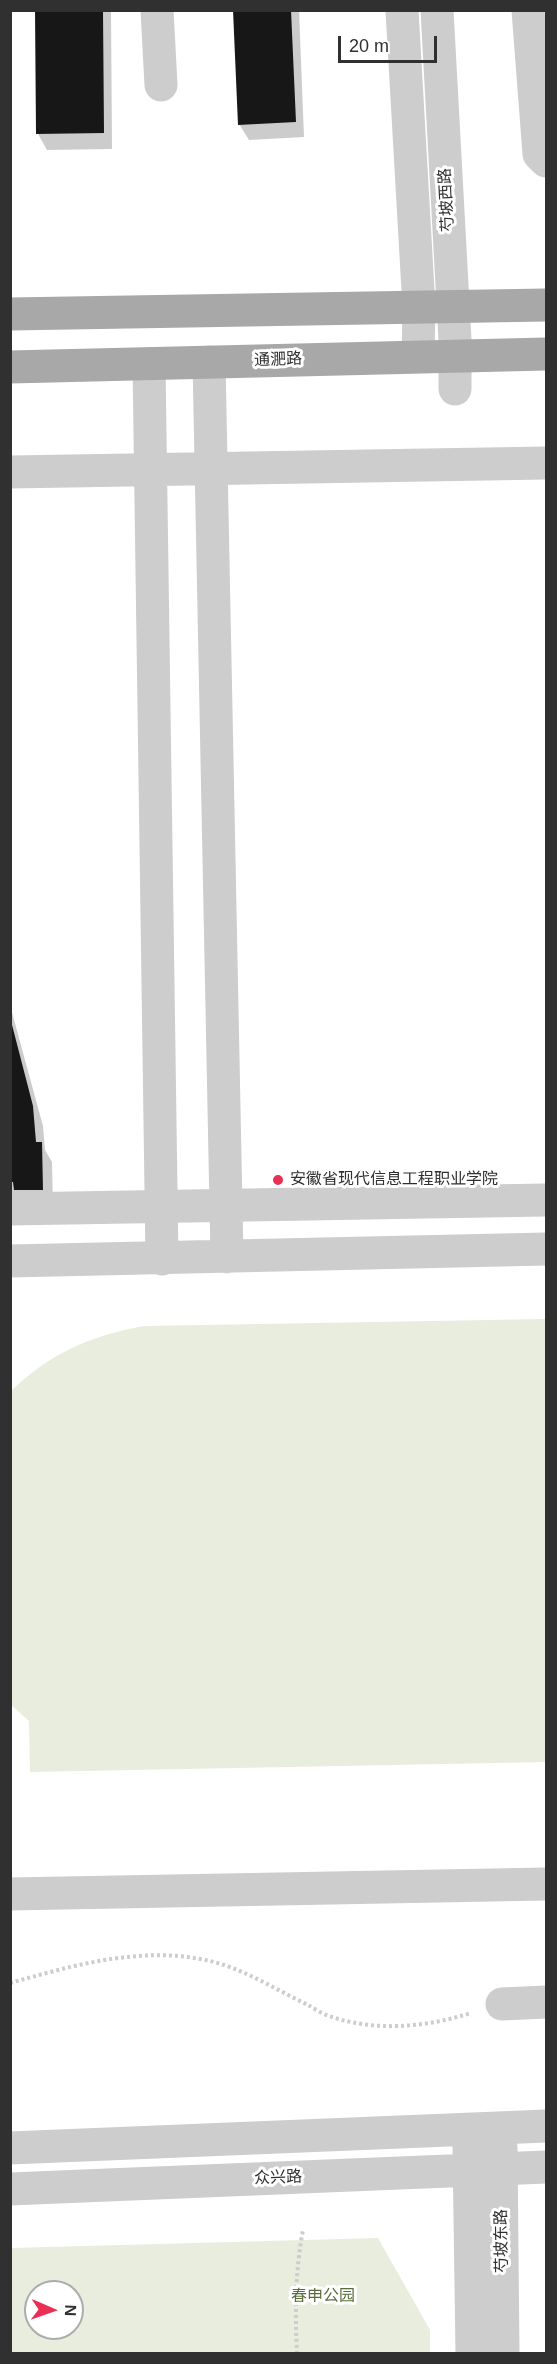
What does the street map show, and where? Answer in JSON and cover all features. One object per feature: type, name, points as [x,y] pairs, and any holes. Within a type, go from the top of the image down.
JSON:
[{"type":"main road","points":[[10,314],[546,305]]},
{"type":"main road","name":"通淝路","points":[[10,367],[546,354]]},
{"type":"street","points":[[157,10],[161,85]]},
{"type":"street","name":"芍坡西路","points":[[402,10],[419,308],[418,356]]},
{"type":"street","name":"芍坡西路","points":[[437,10],[455,340],[455,389]]},
{"type":"street","points":[[528,10],[539,154],[546,161]]},
{"type":"street","points":[[209,362],[227,1257]]},
{"type":"street","points":[[149,364],[162,1258]]},
{"type":"street","points":[[10,472],[546,463]]},
{"type":"street","points":[[10,1209],[546,1200]]},
{"type":"street","points":[[10,1261],[546,1249]]},
{"type":"street","points":[[10,1894],[546,1884]]},
{"type":"street","points":[[502,2004],[546,2002]]},
{"type":"street","points":[[10,2148],[546,2126]]},
{"type":"street","name":"芍坡东路","points":[[501,2128],[503,2354]]},
{"type":"street","name":"芍坡东路","points":[[469,2129],[472,2354]]},
{"type":"street","name":"众兴路","points":[[10,2189],[546,2167]]},
{"type":"path","points":[[10,1983],[66,1967],[109,1959],[172,1955],[222,1964],[331,2017],[366,2024],[403,2027],[441,2023],[502,2004]]},
{"type":"path","points":[[297,2354],[295,2289],[297,2260],[303,2230]]},
{"type":"green space","points":[[546,1319],[546,1762],[30,1772],[29,1721],[10,1704],[10,1392],[25,1378],[56,1357],[88,1341],[144,1326]]},
{"type":"green space","name":"春申公园","points":[[378,2238],[430,2330],[430,2353],[11,2353],[11,2248]]},
{"type":"building","points":[[35,10],[103,10],[104,133],[36,134]]},
{"type":"building","points":[[233,10],[291,10],[296,122],[238,125]]},
{"type":"building","points":[[11,1021],[33,1106],[36,1142],[42,1142],[43,1190],[14,1190],[13,1182],[10,1182]]},
{"type":"place","name":"安徽省现代信息工程职业学院","points":[[278,1180]]}]
